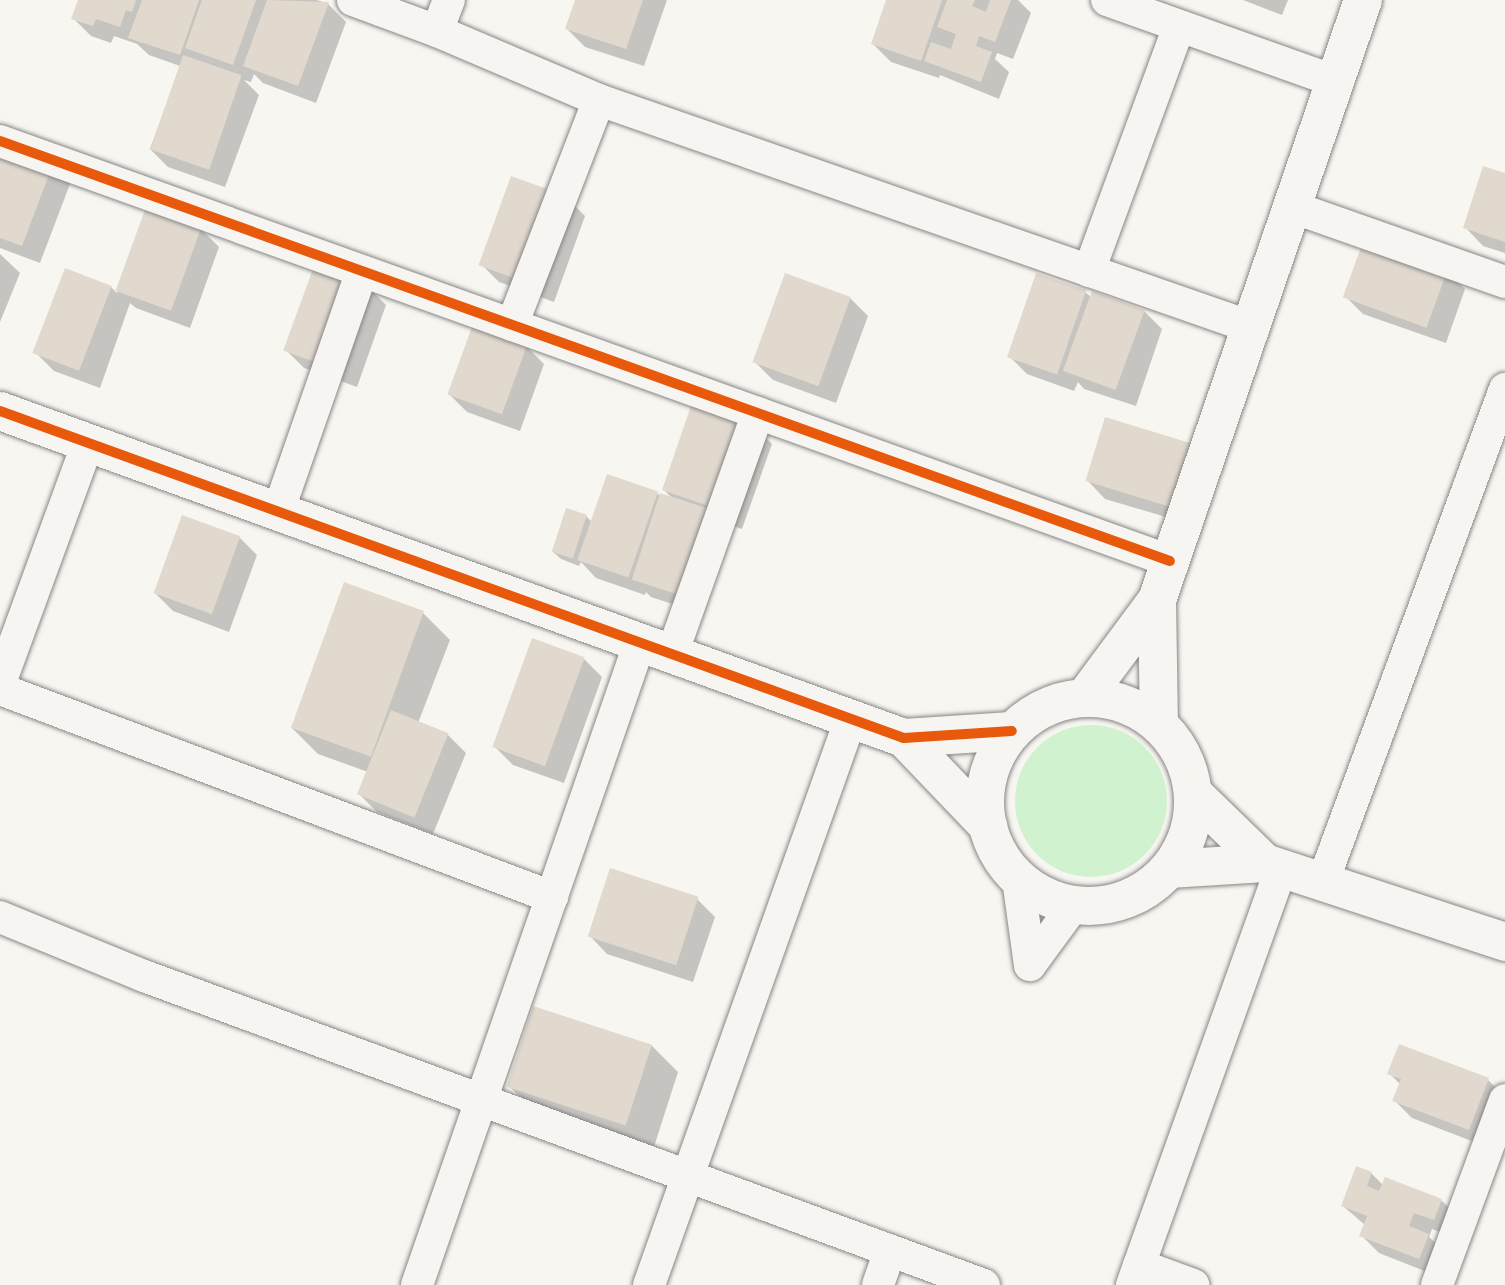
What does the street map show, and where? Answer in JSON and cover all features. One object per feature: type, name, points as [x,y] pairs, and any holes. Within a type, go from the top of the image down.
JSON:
[{"type":"street","points":[[353,0],[599,100],[1251,327]]},
{"type":"street","points":[[437,32],[449,0]]},
{"type":"street","points":[[1107,0],[1335,81]]},
{"type":"street","points":[[1085,696],[1157,600],[1363,0]]},
{"type":"street","points":[[1089,271],[1179,26]]},
{"type":"street","points":[[512,325],[599,100]]},
{"type":"street","points":[[0,141],[1170,561]]},
{"type":"street","points":[[1292,207],[1505,282]]},
{"type":"street","points":[[278,512],[362,271]]},
{"type":"street","points":[[1322,884],[1505,389]]},
{"type":"street","points":[[0,411],[904,738],[1012,731]]},
{"type":"street","points":[[416,1285],[551,897],[758,413]]},
{"type":"street","points":[[0,683],[88,442]]},
{"type":"street","points":[[1157,600],[1159,723]]},
{"type":"street","points":[[0,689],[551,897]]},
{"type":"street","points":[[1085,696],[1125,703],[1159,723],[1184,755],[1194,794],[1189,834],[1169,869],[1142,892],[1109,905],[1074,905],[1044,896],[1017,879],[999,854],[988,826],[985,792],[993,759],[1012,731],[1045,706],[1085,696]]},
{"type":"street","points":[[649,1285],[851,718]]},
{"type":"street","points":[[904,738],[988,826]]},
{"type":"street","points":[[1194,794],[1273,866]]},
{"type":"street","points":[[1193,1285],[1136,1275],[1273,866]]},
{"type":"street","points":[[1169,869],[1273,866],[1505,942]]},
{"type":"street","points":[[1017,879],[1030,965],[1074,905]]},
{"type":"street","points":[[0,917],[144,976],[984,1285]]},
{"type":"street","points":[[1437,1285],[1505,1100]]},
{"type":"street","points":[[878,1285],[890,1251]]},
{"type":"green space","points":[[1091,725],[1120,731],[1145,747],[1161,772],[1167,801],[1161,830],[1145,855],[1120,871],[1091,877],[1062,871],[1037,855],[1021,830],[1015,801],[1021,772],[1037,747],[1062,731]]},
{"type":"building","points":[[78,0],[136,0],[132,12],[126,10],[120,27],[96,19],[93,26],[71,19]]},
{"type":"building","points":[[142,0],[199,0],[180,55],[128,38]]},
{"type":"building","points":[[202,0],[256,0],[233,65],[185,48]]},
{"type":"building","points":[[267,0],[329,2],[298,86],[243,66]]},
{"type":"building","points":[[575,0],[643,0],[626,49],[565,29]]},
{"type":"building","points":[[886,0],[942,0],[921,61],[871,44]]},
{"type":"building","points":[[947,0],[975,0],[972,6],[986,12],[990,0],[1011,0],[995,42],[979,36],[976,46],[992,52],[981,82],[924,61],[931,42],[951,49],[956,34],[937,27]]},
{"type":"building","points":[[183,55],[242,75],[209,170],[150,150]]},
{"type":"building","points":[[0,144],[53,164],[22,246],[0,238]]},
{"type":"building","points":[[1483,166],[1505,173],[1505,242],[1463,228]]},
{"type":"building","points":[[511,176],[568,197],[536,286],[479,265]]},
{"type":"building","points":[[146,207],[201,227],[171,311],[116,291]]},
{"type":"building","points":[[1364,239],[1448,269],[1426,328],[1343,297]]},
{"type":"building","points":[[314,266],[369,286],[339,371],[283,351]]},
{"type":"building","points":[[65,268],[112,286],[79,371],[32,353]]},
{"type":"building","points":[[785,273],[851,297],[818,386],[753,362]]},
{"type":"building","points":[[1036,273],[1086,290],[1057,374],[1007,357]]},
{"type":"building","points":[[1092,291],[1145,310],[1116,390],[1063,371]]},
{"type":"building","points":[[473,324],[528,344],[502,414],[447,394]]},
{"type":"building","points":[[692,403],[755,425],[725,512],[662,490]]},
{"type":"building","points":[[1105,417],[1195,444],[1175,509],[1085,481]]},
{"type":"building","points":[[607,474],[658,492],[628,578],[577,560]]},
{"type":"building","points":[[660,493],[714,511],[686,597],[632,580]]},
{"type":"building","points":[[566,508],[587,515],[573,559],[552,552]]},
{"type":"building","points":[[182,515],[240,536],[212,614],[154,593]]},
{"type":"building","points":[[344,582],[424,611],[371,757],[291,728]]},
{"type":"building","points":[[532,638],[585,657],[545,766],[492,747]]},
{"type":"building","points":[[391,710],[448,733],[414,818],[357,794]]},
{"type":"building","points":[[610,868],[698,897],[676,965],[588,936]]},
{"type":"building","points":[[533,1006],[652,1045],[626,1125],[507,1087]]},
{"type":"building","points":[[1399,1044],[1489,1078],[1469,1130],[1392,1101],[1401,1079],[1387,1074]]},
{"type":"building","points":[[1356,1166],[1372,1172],[1367,1186],[1379,1191],[1385,1177],[1442,1199],[1434,1220],[1414,1213],[1409,1226],[1429,1234],[1419,1259],[1359,1236],[1367,1216],[1341,1206]]},
{"type":"cycle path","points":[[0,141],[1170,561]]},
{"type":"cycle path","points":[[0,411],[904,738],[1012,731]]}]
